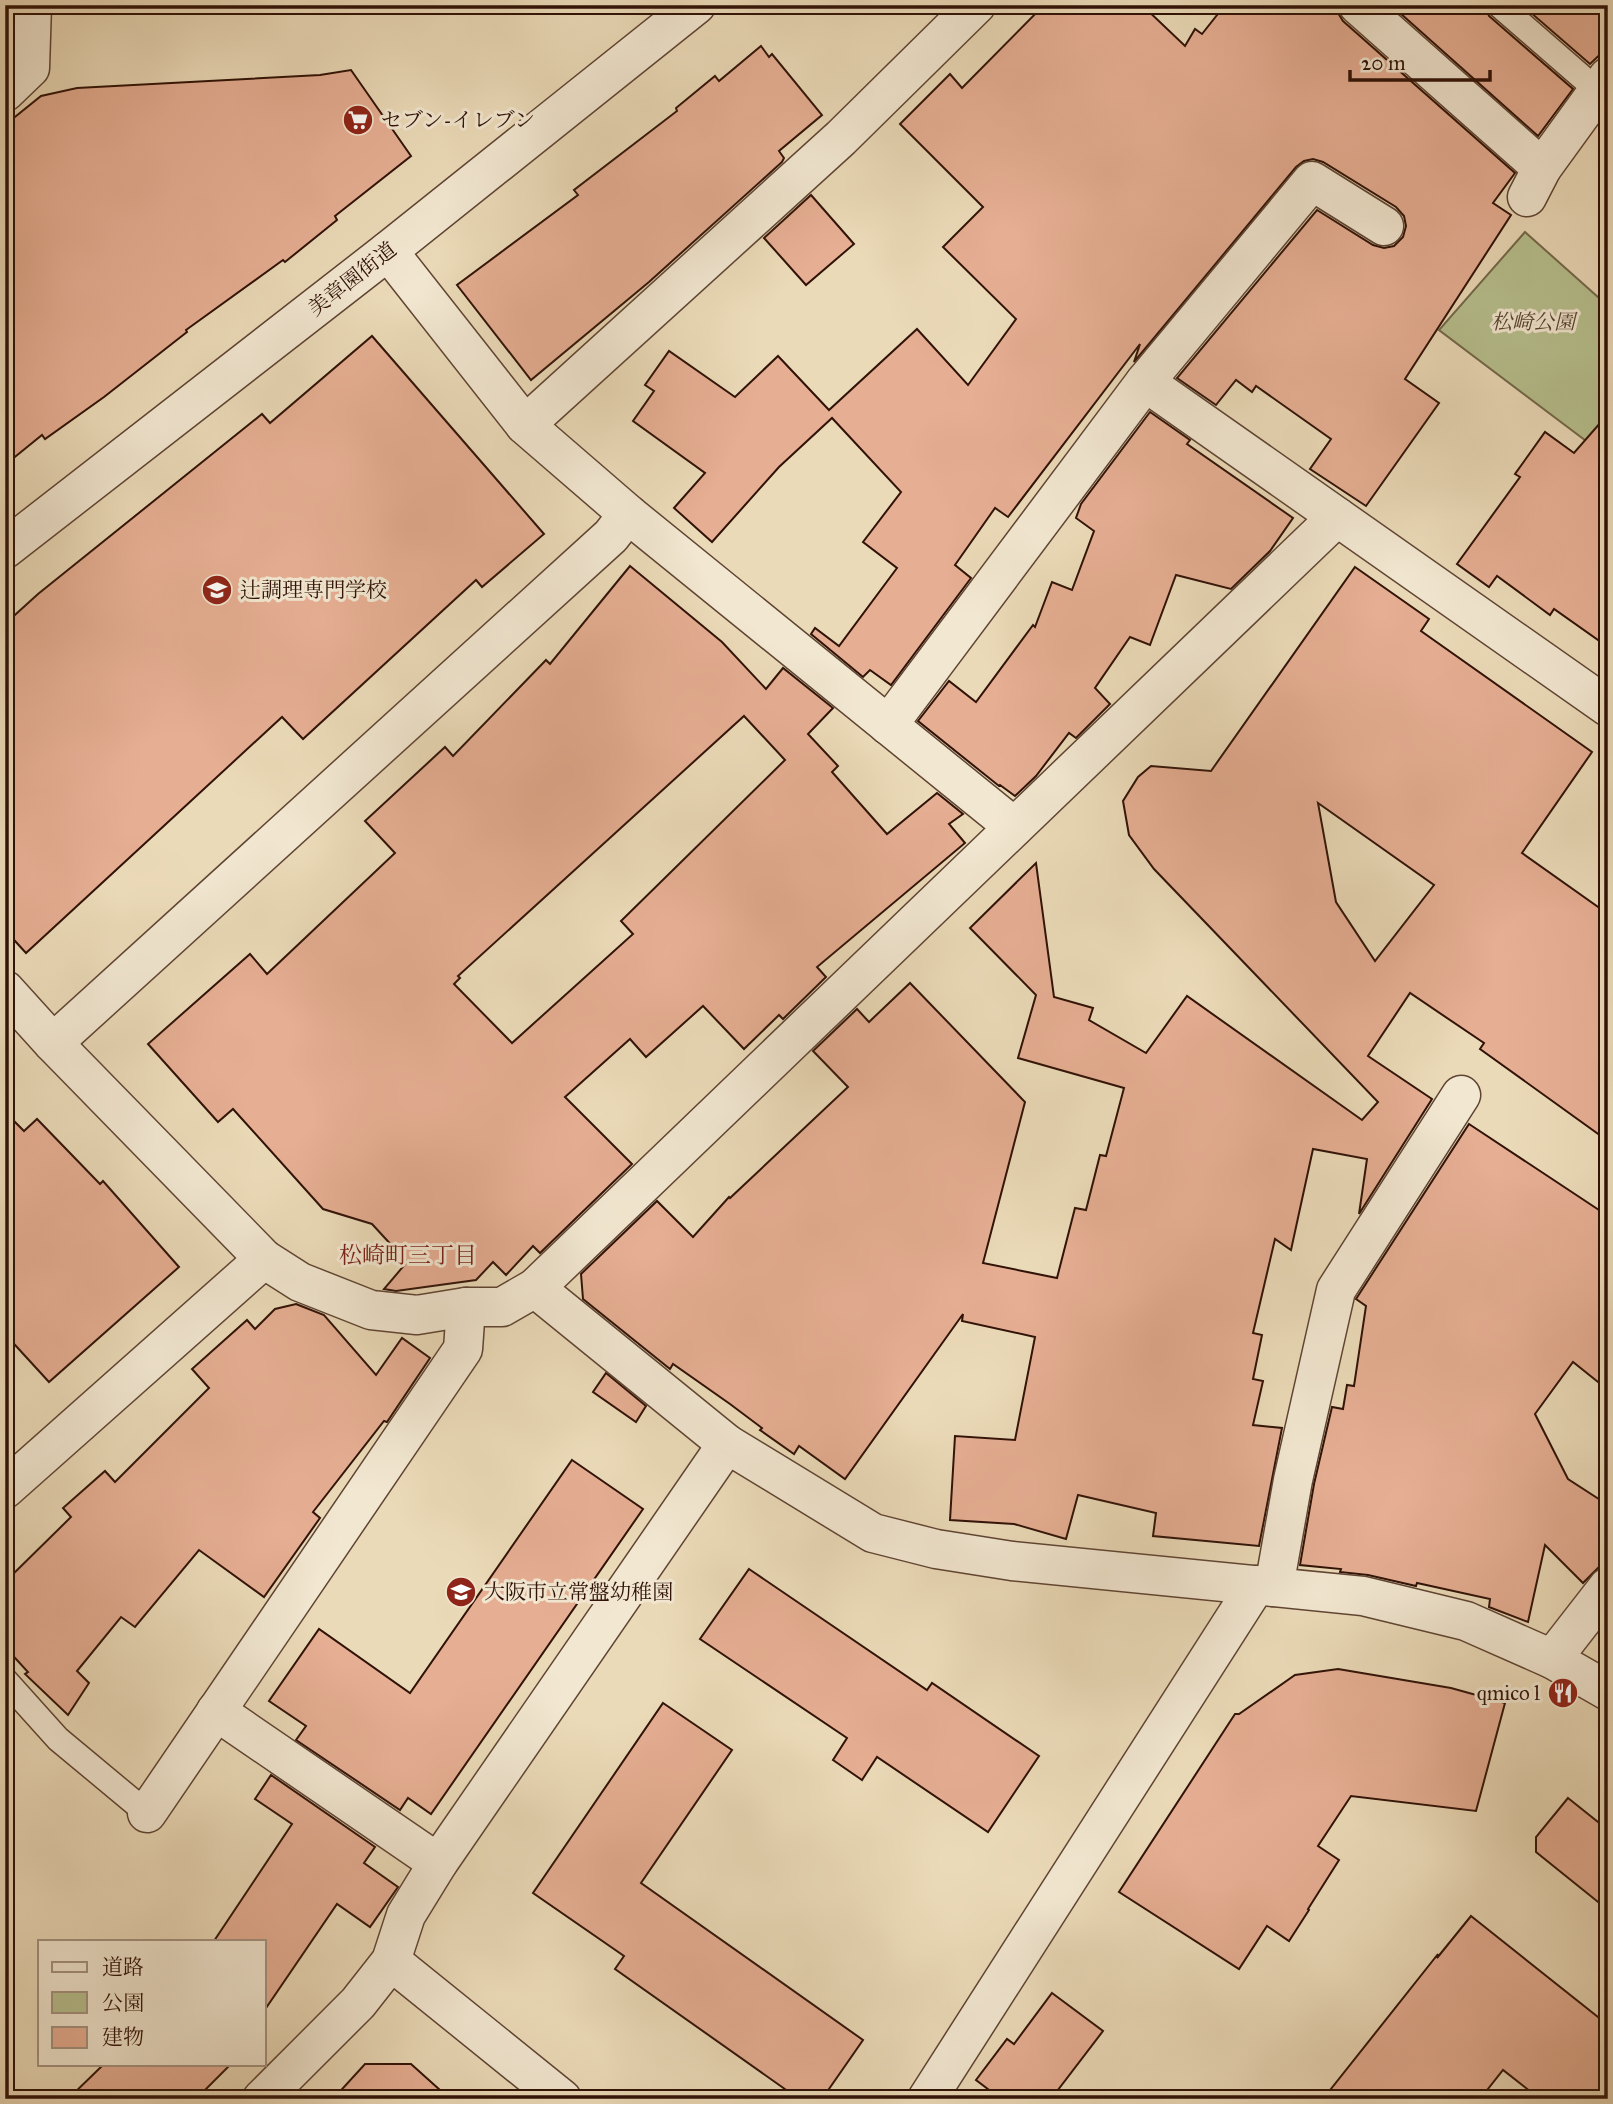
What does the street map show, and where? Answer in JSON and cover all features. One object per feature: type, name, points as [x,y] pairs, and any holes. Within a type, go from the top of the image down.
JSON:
[{"type":"street","points":[[5,7],[33,5],[30,68],[5,92]]},
{"type":"street","name":"美章園街道","points":[[5,549],[388,251],[696,5]]},
{"type":"street","points":[[525,425],[841,138],[976,5]]},
{"type":"street","points":[[1358,5],[1534,183],[1603,84]]},
{"type":"street","points":[[888,725],[1145,382],[1312,181],[1384,226]]},
{"type":"street","points":[[388,251],[525,425],[628,514],[1014,827]]},
{"type":"street","points":[[1145,382],[1608,707]]},
{"type":"street","points":[[52,1043],[611,536],[628,514]]},
{"type":"street","points":[[5,990],[52,1043],[264,1259],[300,1282],[371,1310],[417,1315],[466,1307],[502,1307],[535,1288],[1337,517]]},
{"type":"street","points":[[927,2099],[1265,1586],[1293,1480],[1336,1290],[1461,1095]]},
{"type":"street","points":[[5,1489],[264,1259]]},
{"type":"street","points":[[535,1288],[727,1444],[873,1533],[936,1549],[1012,1561],[1363,1596],[1466,1621],[1552,1659],[1608,1690]]},
{"type":"street","points":[[147,1813],[463,1349],[466,1307]]},
{"type":"street","points":[[262,2099],[358,2003],[391,1961],[406,1916],[439,1863],[727,1444]]},
{"type":"street","points":[[1552,1659],[1608,1587]]},
{"type":"street","points":[[216,1711],[439,1863]]},
{"type":"street","points":[[391,1961],[562,2099]]},
{"type":"lane","points":[[1499,5],[1603,84]]},
{"type":"lane","points":[[5,1680],[58,1740],[147,1813]]},
{"type":"green space","name":"松崎公園","points":[[1525,232],[1608,306],[1608,447],[1602,453],[1439,330]]},
{"type":"building","points":[[1044,5],[1142,5],[1185,46],[1195,29],[1202,34],[1225,5],[1337,5],[1343,21],[1515,173],[1493,203],[1511,215],[1405,379],[1439,403],[1366,506],[1310,469],[1331,439],[1256,386],[1252,392],[1236,380],[1216,405],[1177,378],[1317,210],[1373,245],[1384,248],[1394,246],[1403,237],[1406,226],[1404,216],[1396,207],[1323,162],[1313,159],[1296,167],[1134,362],[1140,344],[1008,517],[995,508],[955,565],[971,578],[891,685],[870,670],[863,677],[811,634],[815,628],[839,646],[897,568],[863,542],[901,492],[832,418],[779,467],[712,542],[674,508],[705,473],[633,421],[654,391],[645,385],[669,351],[735,397],[778,356],[829,410],[917,329],[968,385],[1016,319],[943,247],[983,207],[900,124],[950,74],[962,88]]},
{"type":"building","points":[[1391,5],[1485,5],[1489,16],[1573,89],[1538,136]]},
{"type":"building","points":[[1522,5],[1608,5],[1608,47],[1590,64]]},
{"type":"building","points":[[761,46],[769,57],[772,54],[822,115],[779,151],[784,158],[782,162],[649,282],[531,380],[457,285],[578,195],[574,190],[677,111],[676,108],[715,76],[719,81]]},
{"type":"building","points":[[351,70],[411,156],[335,216],[337,220],[285,262],[283,260],[186,330],[187,332],[104,397],[45,439],[42,435],[5,465],[5,125],[41,96],[77,88],[320,75]]},
{"type":"building","points":[[811,195],[854,244],[806,285],[764,238]]},
{"type":"building","points":[[372,336],[544,534],[482,587],[476,580],[303,739],[282,717],[26,953],[5,930],[5,624],[38,594],[262,414],[270,423]]},
{"type":"building","points":[[1150,412],[1190,440],[1187,444],[1293,518],[1270,551],[1231,589],[1176,575],[1150,645],[1130,637],[1095,688],[1110,704],[1076,738],[1069,733],[1036,776],[1015,796],[918,721],[949,681],[976,702],[1033,625],[1035,627],[1052,582],[1072,590],[1094,531],[1076,518],[1081,504]]},
{"type":"building","points":[[1608,414],[1608,647],[1554,609],[1550,615],[1497,576],[1489,587],[1457,564],[1520,477],[1515,474],[1545,432],[1574,453]]},
{"type":"building","points":[[630,566],[722,642],[766,689],[783,668],[833,708],[808,734],[838,766],[832,772],[887,834],[937,793],[963,814],[949,824],[965,843],[817,967],[826,977],[783,1019],[779,1015],[744,1049],[703,1006],[646,1057],[630,1039],[565,1097],[632,1164],[540,1253],[533,1246],[506,1275],[493,1262],[476,1280],[396,1291],[384,1289],[407,1262],[372,1224],[323,1209],[233,1109],[218,1122],[148,1044],[250,954],[267,974],[395,853],[365,821],[445,747],[453,756],[546,660],[550,664]],"holes":[[[744,716],[785,760],[621,921],[633,934],[512,1043],[454,984],[460,978],[458,976]]]},
{"type":"building","points":[[1355,567],[1429,619],[1421,631],[1592,752],[1522,853],[1608,914],[1608,1141],[1480,1049],[1484,1043],[1410,993],[1368,1056],[1432,1099],[1359,1214],[1367,1159],[1313,1149],[1291,1250],[1275,1239],[1253,1333],[1262,1335],[1253,1379],[1263,1381],[1253,1425],[1282,1428],[1259,1546],[1153,1536],[1156,1513],[1078,1495],[1066,1539],[1014,1524],[950,1520],[955,1436],[1015,1440],[1035,1337],[962,1321],[963,1314],[845,1479],[799,1446],[794,1454],[673,1364],[670,1369],[583,1299],[581,1274],[657,1201],[693,1237],[729,1197],[848,1087],[813,1051],[857,1009],[869,1022],[910,983],[1025,1102],[983,1263],[1057,1278],[1075,1208],[1086,1210],[1100,1155],[1106,1156],[1124,1088],[1018,1058],[1036,995],[970,928],[1036,863],[1054,997],[1093,1008],[1089,1020],[1146,1053],[1187,996],[1362,1120],[1378,1102],[1154,869],[1129,835],[1123,801],[1138,777],[1151,766],[1211,771]],"holes":[[[1318,803],[1434,885],[1375,961],[1336,902]]]},
{"type":"building","points":[[5,1112],[24,1131],[37,1119],[100,1184],[103,1181],[179,1267],[49,1382],[5,1334]]},
{"type":"building","points":[[1469,1124],[1608,1216],[1608,1390],[1573,1362],[1535,1414],[1568,1479],[1608,1505],[1608,1565],[1599,1567],[1583,1583],[1545,1545],[1528,1622],[1489,1607],[1490,1599],[1417,1583],[1416,1586],[1368,1575],[1340,1572],[1341,1569],[1300,1565],[1314,1484],[1332,1407],[1343,1409],[1347,1385],[1354,1386],[1366,1306],[1356,1299]]},
{"type":"building","points":[[296,1304],[324,1315],[376,1375],[402,1338],[430,1358],[387,1422],[384,1421],[313,1512],[320,1518],[264,1597],[199,1550],[135,1627],[121,1617],[77,1671],[89,1683],[68,1715],[25,1674],[28,1672],[5,1647],[5,1582],[71,1517],[63,1508],[105,1471],[115,1482],[209,1388],[192,1369],[247,1320],[255,1329],[275,1309]]},
{"type":"building","points":[[606,1373],[646,1406],[636,1422],[593,1392]]},
{"type":"building","points":[[572,1460],[643,1509],[431,1814],[408,1798],[400,1810],[296,1740],[306,1726],[269,1701],[319,1629],[410,1693]]},
{"type":"building","points":[[749,1569],[927,1690],[932,1683],[1039,1756],[988,1832],[877,1757],[862,1780],[833,1760],[847,1738],[700,1639]]},
{"type":"building","points":[[1338,1669],[1451,1688],[1505,1703],[1476,1811],[1351,1796],[1318,1846],[1339,1860],[1289,1941],[1267,1926],[1239,1969],[1119,1892],[1235,1714],[1239,1714],[1295,1675]]},
{"type":"building","points":[[663,1703],[732,1750],[641,1883],[863,2040],[822,2099],[799,2099],[615,1969],[624,1956],[533,1893]]},
{"type":"building","points":[[271,1775],[375,1847],[364,1863],[398,1887],[370,1927],[337,1904],[266,2008],[266,1940],[215,1940],[292,1824],[255,1799]]},
{"type":"building","points":[[1568,1798],[1608,1830],[1608,1910],[1536,1852],[1536,1837]]},
{"type":"building","points":[[1471,1916],[1608,2025],[1608,2099],[1540,2099],[1503,2070],[1480,2099],[1323,2099],[1438,1954],[1437,1958]]},
{"type":"building","points":[[1052,1993],[1103,2031],[1051,2099],[1001,2099],[976,2080],[1007,2039],[1014,2044]]},
{"type":"building","points":[[365,2064],[411,2064],[450,2099],[333,2099]]},
{"type":"building","points":[[102,2066],[229,2066],[196,2099],[68,2099]]},
{"type":"place","name":"セブン-イレブン","points":[[358,120]]},
{"type":"place","name":"辻調理専門学校","points":[[217,590]]},
{"type":"place","name":"大阪市立常盤幼稚園","points":[[461,1592]]},
{"type":"place","name":"qmico l","points":[[1563,1693]]},
{"type":"district","name":"松崎町三丁目","points":[[408,1255]]}]
